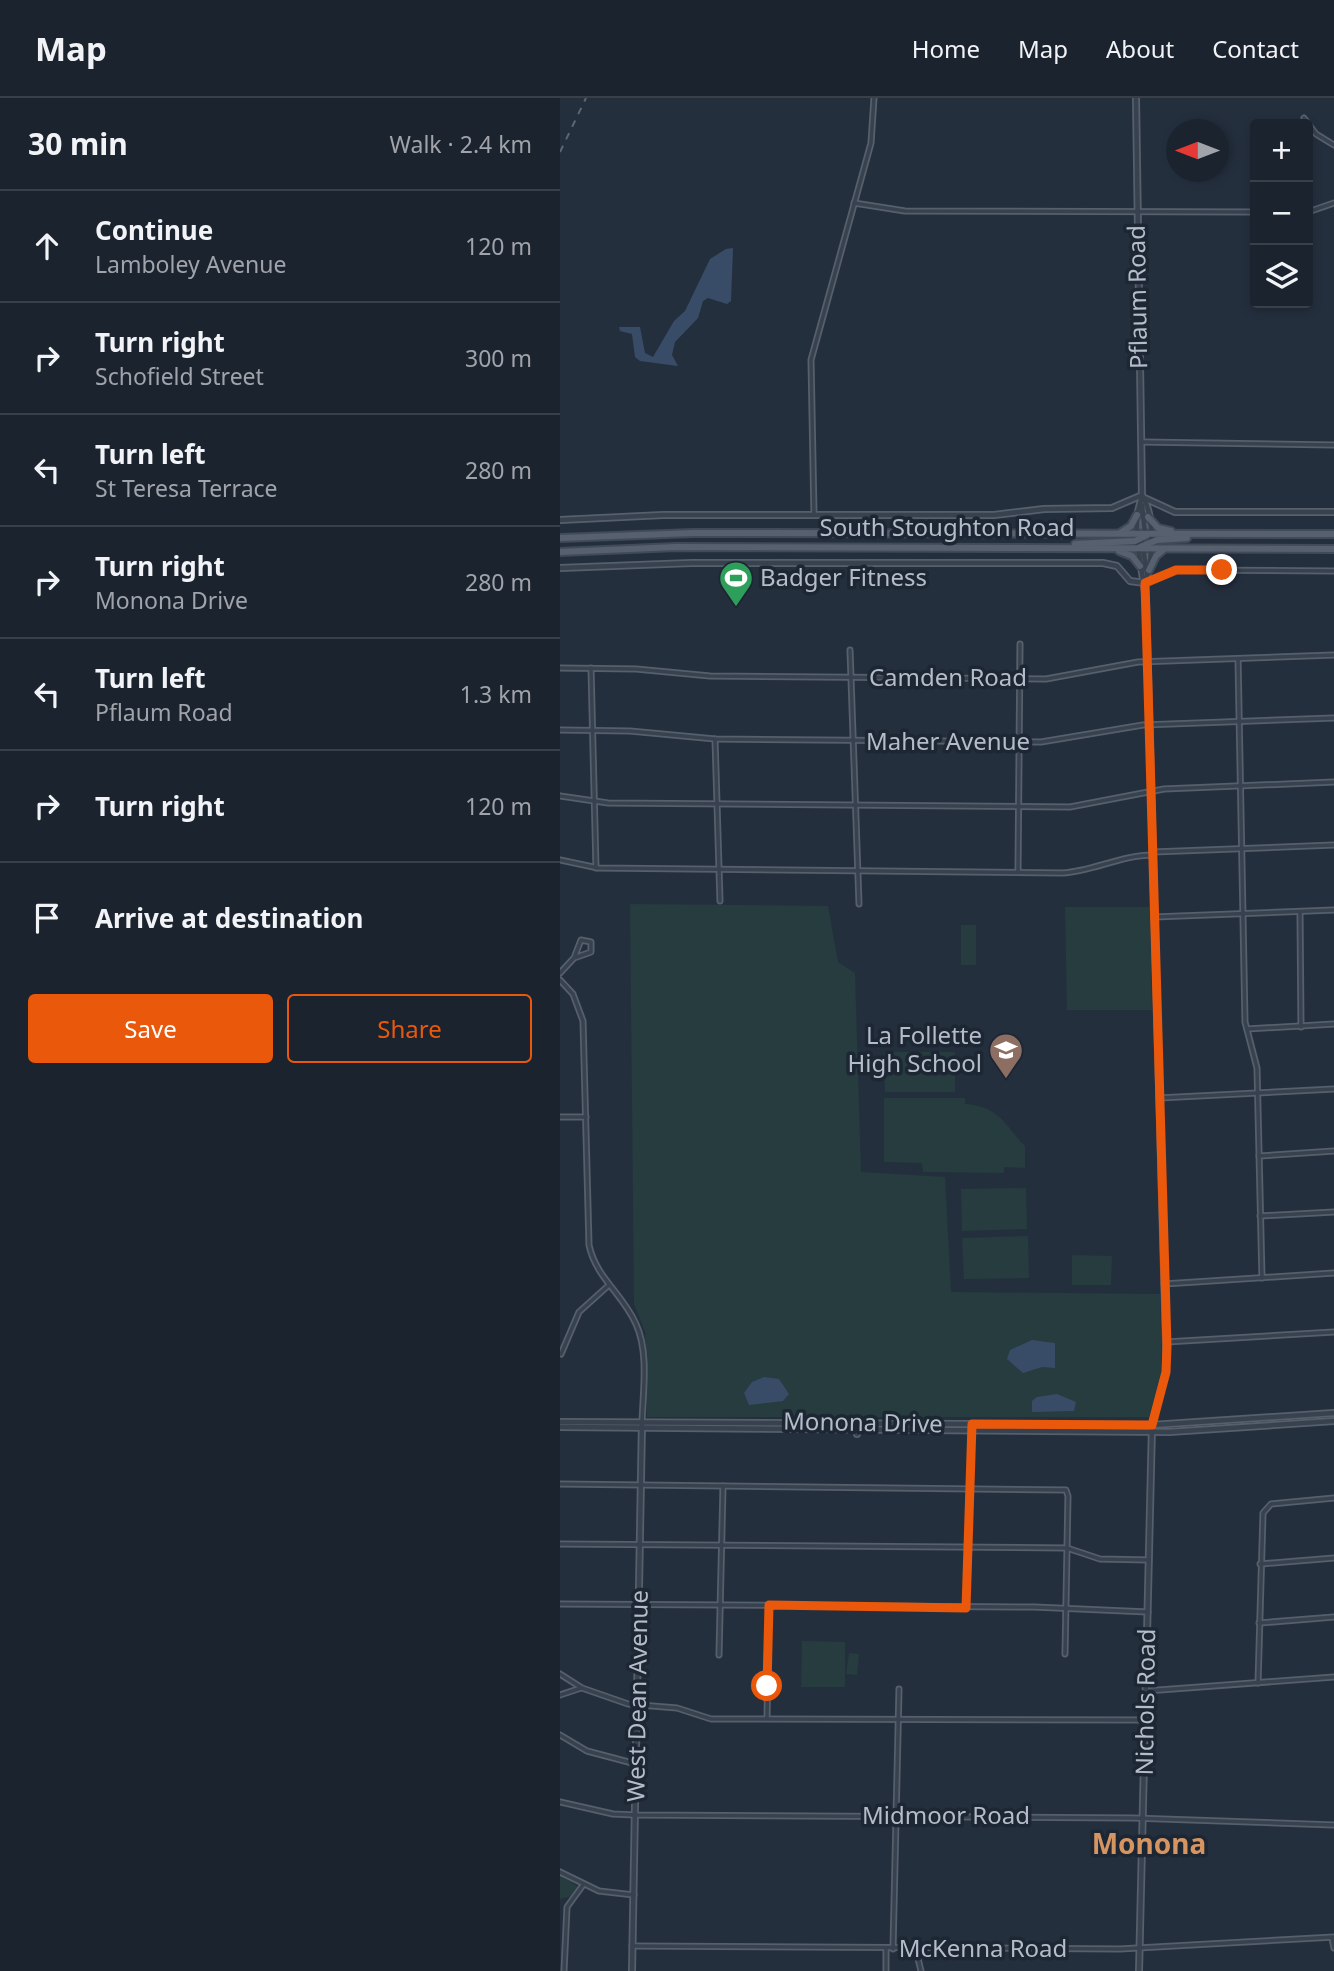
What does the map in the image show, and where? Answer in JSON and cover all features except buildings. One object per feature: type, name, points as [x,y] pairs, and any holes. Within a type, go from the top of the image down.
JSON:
[{"type":"main road","points":[[1119,533],[1131,526],[1137,515]]},
{"type":"main road","points":[[1148,517],[1157,527],[1175,534]]},
{"type":"main road","name":"South Stoughton Road","points":[[560,538],[693,533],[1119,533],[1165,548],[1334,549]]},
{"type":"main road","name":"South Stoughton Road","points":[[560,552],[676,547],[1111,548],[1175,534],[1334,534]]},
{"type":"main road","points":[[1056,547],[1220,534]]},
{"type":"main road","points":[[1111,548],[1131,555],[1140,565]]},
{"type":"main road","points":[[1149,570],[1156,556],[1165,548]]},
{"type":"street","points":[[814,515],[811,360],[873,134],[874,98]]},
{"type":"street","name":"Pflaum Road","points":[[1136,98],[1142,496],[1148,517],[1140,565],[1145,583],[1166,1342],[1166,1372],[1152,1432]]},
{"type":"street","points":[[1304,118],[1316,134],[1334,145]]},
{"type":"street","points":[[1313,210],[1334,202]]},
{"type":"street","points":[[854,203],[905,211],[1250,212]]},
{"type":"street","points":[[1141,442],[1334,445]]},
{"type":"street","points":[[1145,583],[1142,496],[1175,512],[1334,512]]},
{"type":"street","name":"Pflaum Road","points":[[1142,496],[1137,515],[1149,570],[1145,583]]},
{"type":"street","name":"South Stoughton Road","points":[[560,520],[1002,514],[1044,509],[1112,508],[1142,496]]},
{"type":"street","points":[[560,568],[691,563],[1103,563],[1117,566],[1130,581],[1145,583],[1176,570],[1334,570]]},
{"type":"street","points":[[1018,872],[1020,644]]},
{"type":"street","points":[[850,650],[859,904]]},
{"type":"street","name":"Camden Road","points":[[560,668],[696,676],[1052,678],[1147,662],[1334,655]]},
{"type":"street","points":[[1238,658],[1247,1029],[1256,1068],[1262,1278]]},
{"type":"street","points":[[591,668],[596,868]]},
{"type":"street","name":"Maher Avenue","points":[[560,730],[715,739],[1019,742],[1056,741],[1149,725],[1334,718]]},
{"type":"street","points":[[715,739],[720,901]]},
{"type":"street","points":[[560,796],[594,802],[1089,806],[1151,791],[1334,782]]},
{"type":"street","points":[[560,860],[596,868],[1085,871],[1123,858],[1153,853],[1334,845]]},
{"type":"street","points":[[1154,917],[1334,910]]},
{"type":"street","points":[[1300,912],[1301,1027]]},
{"type":"street","points":[[560,973],[574,958],[581,940],[591,942],[591,951],[574,958]]},
{"type":"street","points":[[560,980],[573,995],[583,1015],[589,1245],[594,1263],[629,1311],[640,1335],[642,1422]]},
{"type":"street","points":[[1247,1029],[1334,1024]]},
{"type":"street","points":[[1159,1098],[1334,1089]]},
{"type":"street","points":[[560,1117],[586,1117]]},
{"type":"street","points":[[1259,1156],[1334,1151]]},
{"type":"street","points":[[1260,1216],[1334,1212]]},
{"type":"street","points":[[1164,1284],[1334,1273]]},
{"type":"street","points":[[561,1354],[577,1315],[609,1285]]},
{"type":"street","points":[[1166,1342],[1334,1332]]},
{"type":"street","name":"Monona Drive","points":[[560,1425],[642,1422],[1152,1425],[1334,1413]]},
{"type":"street","name":"Monona Drive","points":[[560,1425],[857,1433],[1152,1432],[1334,1421]]},
{"type":"street","name":"West Dean Avenue","points":[[632,1971],[642,1422]]},
{"type":"street","points":[[857,1433],[858,1423]]},
{"type":"street","points":[[966,1608],[972,1424]]},
{"type":"street","name":"Nichols Road","points":[[1139,1971],[1152,1432]]},
{"type":"street","points":[[560,1485],[1067,1491],[1065,1654]]},
{"type":"street","points":[[719,1655],[723,1486]]},
{"type":"street","points":[[1258,1683],[1260,1564],[1265,1509],[1271,1504],[1285,1501],[1334,1498]]},
{"type":"street","points":[[560,1544],[1067,1548],[1100,1559],[1149,1560]]},
{"type":"street","points":[[1260,1564],[1334,1558]]},
{"type":"street","points":[[560,1604],[1147,1612]]},
{"type":"street","points":[[766,1719],[769,1605]]},
{"type":"street","points":[[1259,1623],[1334,1617]]},
{"type":"street","points":[[560,1674],[582,1688],[637,1706],[677,1708],[711,1718],[1145,1720]]},
{"type":"street","points":[[1146,1691],[1334,1677]]},
{"type":"street","points":[[560,1695],[582,1688]]},
{"type":"street","points":[[893,1949],[899,1689]]},
{"type":"street","points":[[560,1735],[587,1751],[636,1764]]},
{"type":"street","name":"Midmoor Road","points":[[560,1802],[614,1814],[635,1815],[1143,1818],[1334,1825]]},
{"type":"street","points":[[560,1872],[583,1885],[634,1895]]},
{"type":"street","points":[[564,1971],[566,1912],[569,1902],[583,1885]]},
{"type":"street","points":[[1333,1938],[1334,1948]]},
{"type":"street","name":"McKenna Road","points":[[632,1946],[1140,1949],[1333,1938]]},
{"type":"street","points":[[886,1949],[886,1971]]},
{"type":"street","points":[[916,1949],[916,1962],[921,1971]]},
{"type":"green space","points":[[630,904],[828,906],[838,962],[855,973],[861,1172],[945,1177],[951,1292],[1160,1294],[1162,1369],[1149,1417],[647,1417],[645,1332],[634,1304]]},
{"type":"green space","points":[[1065,907],[1150,907],[1152,1010],[1067,1010]]},
{"type":"green space","points":[[961,925],[976,925],[976,965],[961,965]]},
{"type":"green space","points":[[884,1052],[955,1052],[955,1092],[885,1092]]},
{"type":"green space","points":[[884,1098],[965,1098],[965,1104],[994,1113],[1025,1146],[1025,1168],[1004,1167],[1004,1173],[923,1172],[922,1163],[884,1162]]},
{"type":"green space","points":[[1026,1188],[1027,1229],[962,1231],[961,1189]]},
{"type":"green space","points":[[1028,1236],[1029,1278],[964,1279],[962,1238]]},
{"type":"green space","points":[[1072,1255],[1112,1256],[1111,1285],[1072,1285]]},
{"type":"green space","points":[[802,1641],[845,1642],[845,1687],[801,1687]]},
{"type":"green space","points":[[849,1653],[859,1654],[857,1675],[846,1674]]},
{"type":"green space","points":[[560,1874],[578,1887],[572,1896],[560,1899]]},
{"type":"water","points":[[733,248],[731,301],[727,304],[708,298],[703,301],[698,318],[675,342],[672,355],[678,366],[640,361],[635,357],[632,334],[620,331],[619,327],[640,327],[645,353],[653,357],[674,321],[685,311],[710,259],[726,249]]},
{"type":"water","points":[[1032,1340],[1055,1343],[1055,1368],[1042,1367],[1023,1373],[1007,1359],[1010,1350]]},
{"type":"water","points":[[764,1377],[779,1379],[789,1394],[783,1401],[749,1405],[744,1393],[752,1382]]},
{"type":"water","points":[[1057,1394],[1076,1402],[1074,1411],[1032,1412],[1032,1401],[1037,1397]]},
{"type":"railway","points":[[560,152],[586,98]]},
{"type":"place","name":"Badger Fitness","points":[[736,608]]},
{"type":"place","name":"La Follette High School","points":[[1006,1080]]},
{"type":"district","name":"Monona","points":[[1149,1844]]},
{"type":"route","points":[[767,1686],[769,1605],[966,1608],[972,1424],[1152,1425],[1154,1409],[1166,1372],[1167,1346],[1145,583],[1158,580],[1176,570],[1222,570]]}]
